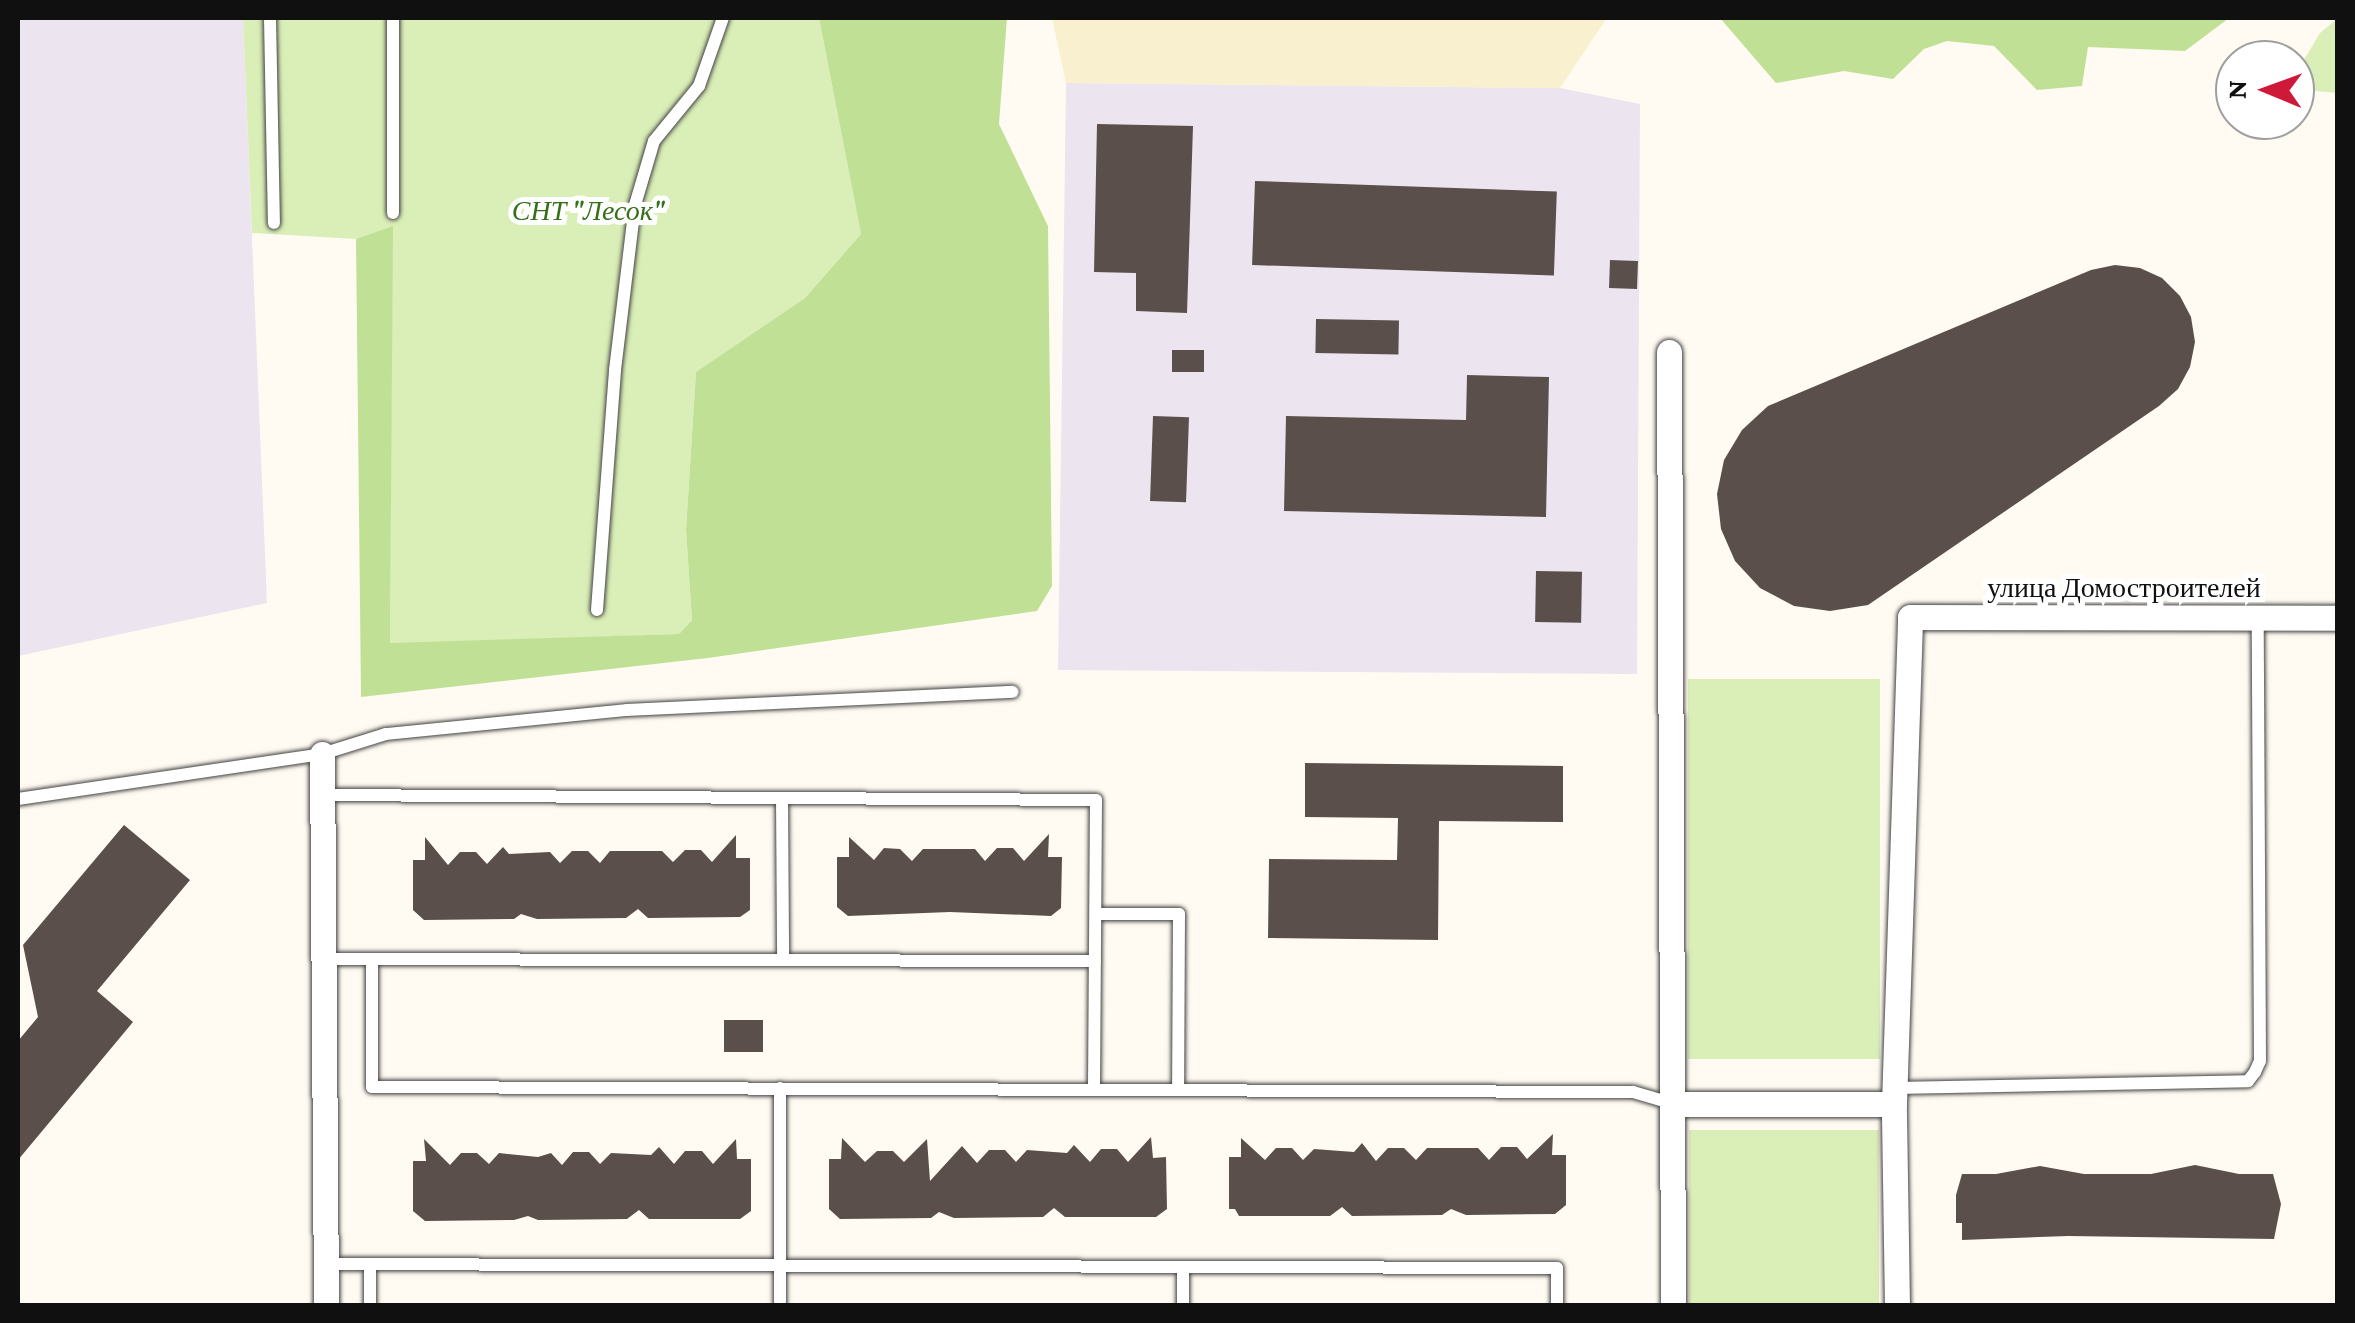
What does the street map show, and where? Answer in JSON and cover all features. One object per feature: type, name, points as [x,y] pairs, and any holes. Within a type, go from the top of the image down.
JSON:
[{"type":"street","points":[[1669,352],[1673,1306]]},
{"type":"street","name":"улица Домостроителей","points":[[1894,1096],[1910,617],[2338,618]]},
{"type":"street","points":[[322,754],[326,1306]]},
{"type":"street","points":[[1674,1104],[1894,1096],[1897,1306]]},
{"type":"lane","points":[[270,18],[274,223]]},
{"type":"lane","points":[[392,18],[393,214]]},
{"type":"lane","points":[[597,610],[616,370],[635,205],[654,141],[700,86],[723,18]]},
{"type":"lane","points":[[1894,1096],[2248,1081],[2255,1072],[2260,1061],[2258,618]]},
{"type":"lane","points":[[18,799],[322,754],[386,734],[627,710],[1013,692]]},
{"type":"lane","points":[[322,795],[1096,800],[1094,1090]]},
{"type":"lane","points":[[782,798],[782,960]]},
{"type":"lane","points":[[1096,914],[1179,914],[1178,1090]]},
{"type":"lane","points":[[324,960],[1095,961]]},
{"type":"lane","points":[[372,960],[372,1086],[1634,1092],[1674,1104]]},
{"type":"lane","points":[[780,1088],[780,1306]]},
{"type":"lane","points":[[326,1264],[1557,1268],[1556,1306]]},
{"type":"lane","points":[[370,1264],[370,1306]]},
{"type":"lane","points":[[1183,1306],[1184,1266]]},
{"type":"shaded area","points":[[18,18],[243,18],[267,603],[18,656]]},
{"type":"shaded area","points":[[1052,18],[1607,18],[1560,88],[1066,83]]},
{"type":"shaded area","points":[[1066,83],[1560,88],[1640,104],[1637,674],[1058,670]]},
{"type":"green space","name":"СНТ \"Лесок\"","points":[[243,18],[819,18],[861,234],[805,298],[696,372],[686,530],[692,620],[679,634],[390,644],[392,227],[356,239],[252,233]]},
{"type":"green space","points":[[819,18],[1007,18],[999,124],[1048,226],[1052,586],[1037,611],[708,658],[361,697],[356,239],[393,226],[390,643],[679,634],[692,620],[686,530],[696,372],[805,298],[861,234]]},
{"type":"green space","points":[[1720,18],[2229,18],[2185,51],[2088,47],[2082,86],[2037,90],[1994,46],[1947,41],[1924,49],[1893,79],[1844,71],[1776,83]]},
{"type":"green space","points":[[2338,18],[2337,93],[2315,91],[2315,41]]},
{"type":"green space","points":[[1688,679],[1880,679],[1880,1059],[1688,1059]]},
{"type":"green space","points":[[1689,1130],[1879,1130],[1879,1305],[1689,1305]]},
{"type":"building","points":[[1097,124],[1193,126],[1187,313],[1136,311],[1136,273],[1094,272]]},
{"type":"building","points":[[1255,181],[1557,192],[1554,275],[1252,265]]},
{"type":"building","points":[[1610,260],[1638,261],[1637,289],[1609,288]]},
{"type":"building","points":[[2115,265],[2140,268],[2162,278],[2180,296],[2191,317],[2195,342],[2190,367],[2178,389],[2159,406],[1868,605],[1830,611],[1794,606],[1760,588],[1735,561],[1721,529],[1717,494],[1724,460],[1742,430],[1768,406],[2091,270]]},
{"type":"building","points":[[1316,319],[1399,320],[1398,354],[1315,353]]},
{"type":"building","points":[[1172,350],[1204,350],[1204,372],[1172,372]]},
{"type":"building","points":[[1467,375],[1549,377],[1546,517],[1284,511],[1286,416],[1466,420]]},
{"type":"building","points":[[1153,416],[1189,417],[1186,502],[1150,501]]},
{"type":"building","points":[[1536,571],[1582,572],[1581,623],[1535,622]]},
{"type":"building","points":[[1305,763],[1563,766],[1563,822],[1439,821],[1438,940],[1268,938],[1269,859],[1397,860],[1398,818],[1305,817]]},
{"type":"building","points":[[124,825],[190,880],[97,991],[133,1022],[18,1160],[18,1041],[38,1017],[23,945]]},
{"type":"building","points":[[1049,834],[1048,857],[1062,857],[1061,908],[1051,916],[950,912],[848,916],[837,907],[837,857],[849,857],[849,837],[874,860],[884,848],[900,849],[912,861],[923,849],[975,849],[985,861],[997,848],[1013,848],[1024,861]]},
{"type":"building","points":[[736,835],[736,858],[750,858],[750,910],[740,917],[648,918],[638,909],[626,918],[537,919],[521,914],[514,919],[424,920],[413,910],[413,860],[425,860],[425,837],[448,865],[460,852],[476,852],[487,864],[503,847],[509,854],[550,852],[560,863],[572,851],[588,851],[600,863],[610,851],[662,851],[673,862],[685,850],[701,850],[712,862]]},
{"type":"building","points":[[724,1020],[763,1020],[763,1052],[724,1052]]},
{"type":"building","points":[[1553,1134],[1552,1155],[1566,1155],[1566,1205],[1555,1214],[1466,1215],[1451,1209],[1442,1215],[1352,1216],[1342,1207],[1330,1216],[1239,1216],[1235,1209],[1229,1209],[1229,1157],[1241,1157],[1241,1138],[1265,1160],[1276,1148],[1292,1148],[1303,1160],[1314,1149],[1354,1152],[1362,1143],[1376,1161],[1388,1148],[1404,1148],[1416,1160],[1427,1148],[1478,1148],[1489,1160],[1501,1147],[1517,1147],[1527,1159]]},
{"type":"building","points":[[1151,1137],[1153,1158],[1166,1157],[1167,1209],[1156,1217],[1065,1217],[1054,1208],[1043,1217],[954,1218],[939,1212],[931,1218],[840,1219],[829,1209],[829,1159],[841,1159],[842,1138],[865,1162],[877,1151],[893,1151],[904,1162],[927,1139],[930,1181],[962,1146],[977,1163],[989,1150],[1005,1150],[1016,1162],[1027,1150],[1067,1153],[1074,1145],[1090,1162],[1101,1149],[1117,1149],[1128,1162]]},
{"type":"building","points":[[424,1139],[450,1165],[461,1153],[477,1153],[489,1164],[499,1153],[538,1157],[551,1153],[562,1165],[573,1152],[589,1152],[600,1164],[611,1153],[651,1155],[659,1147],[674,1164],[685,1151],[702,1151],[713,1164],[736,1139],[737,1159],[751,1159],[751,1211],[740,1219],[649,1219],[639,1210],[627,1219],[538,1220],[528,1216],[514,1220],[425,1221],[413,1211],[413,1161],[426,1161]]},
{"type":"building","points":[[2195,1165],[2239,1174],[2273,1174],[2281,1204],[2274,1239],[2068,1236],[1962,1240],[1962,1223],[1956,1223],[1956,1195],[1962,1174],[1996,1174],[2040,1166],[2084,1174],[2151,1174]]}]
